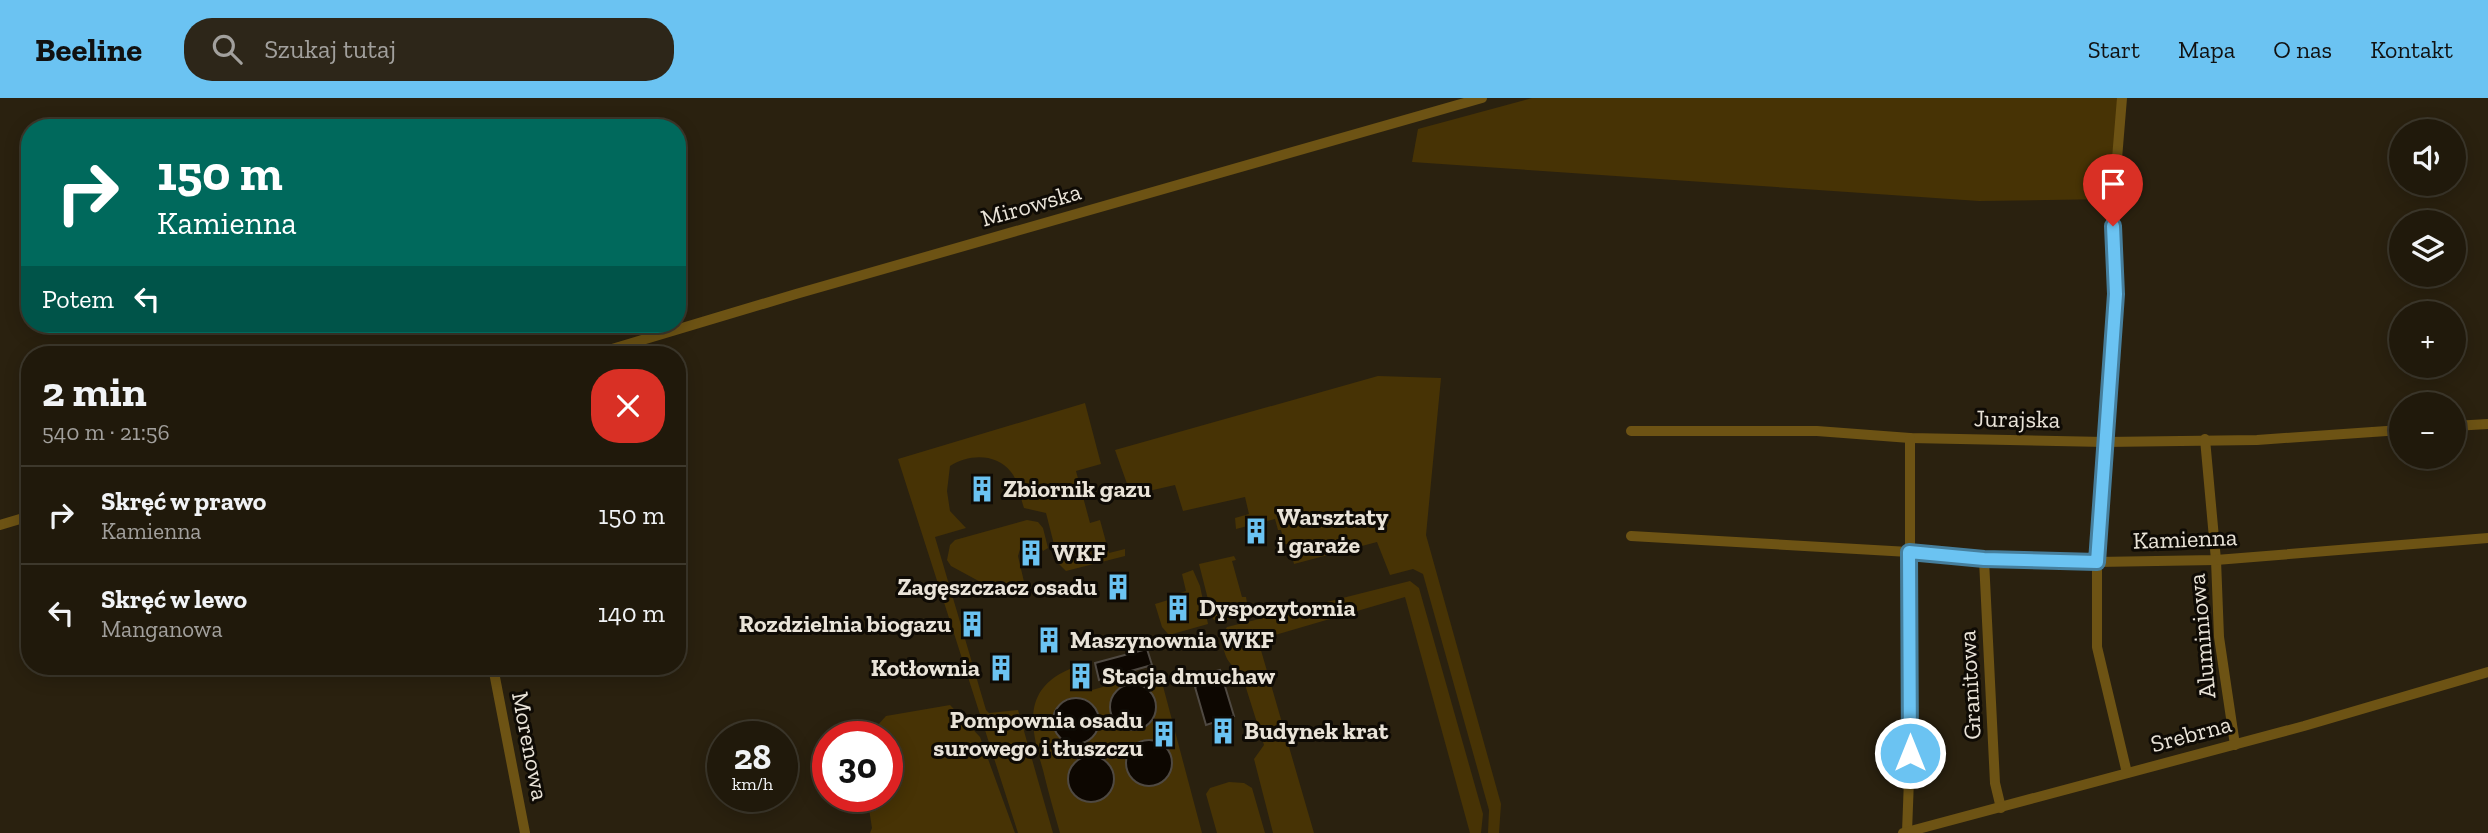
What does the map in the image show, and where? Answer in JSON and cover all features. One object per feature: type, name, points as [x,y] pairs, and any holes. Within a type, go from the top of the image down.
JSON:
[{"type":"street","name":"Mirowska","points":[[686,327],[1482,98]]},
{"type":"street","points":[[2122,98],[2113,207],[2116,294],[2097,562],[2097,646],[2127,773]]},
{"type":"street","name":"Mirowska","points":[[623,346],[667,333]]},
{"type":"street","points":[[2466,425],[2488,424]]},
{"type":"street","name":"Jurajska","points":[[1631,430],[1817,431],[1910,438],[2105,442],[2256,440],[2389,431]]},
{"type":"street","points":[[1905,832],[1910,753],[1910,438]]},
{"type":"street","name":"Aluminiowa","points":[[2205,439],[2216,561],[2219,637],[2235,745]]},
{"type":"street","points":[[0,525],[21,519]]},
{"type":"street","name":"Kamienna","points":[[1631,536],[1909,552],[1984,559],[2097,562],[2216,561],[2488,538]]},
{"type":"street","name":"Granitowa","points":[[1984,559],[1995,783],[2001,808]]},
{"type":"street","name":"Srebrna","points":[[1905,832],[2235,745],[2488,672]]},
{"type":"street","name":"Morenowa","points":[[495,675],[525,833]]},
{"type":"shaded area","points":[[1532,98],[2118,98],[2110,199],[1979,201],[1412,162],[1418,129]]},
{"type":"shaded area","points":[[1378,376],[1441,378],[1426,535],[1501,804],[1499,833],[1488,833],[1489,810],[1423,574],[1413,569],[1390,575],[1377,542],[1294,564],[1289,544],[1285,544],[1275,519],[1236,529],[1235,518],[1249,514],[1245,497],[1183,511],[1175,485],[1131,495],[1115,450]]},
{"type":"shaded area","points":[[1085,403],[1101,464],[1076,471],[1090,523],[1100,520],[1109,553],[1125,549],[1125,556],[1066,571],[1059,564],[1046,513],[1024,508],[1011,472],[998,461],[982,457],[965,459],[950,466],[947,491],[950,511],[966,528],[935,537],[986,710],[989,713],[1018,710],[1053,833],[1018,833],[898,459]]},
{"type":"shaded area","points":[[1027,520],[1038,522],[1043,528],[1048,548],[1043,551],[1034,543],[1021,546],[1018,556],[1025,586],[997,591],[951,566],[947,560],[950,545],[955,540]]},
{"type":"shaded area","points":[[1234,556],[1236,560],[1232,561],[1242,597],[1246,597],[1247,603],[1240,616],[1218,622],[1213,619],[1199,564]]},
{"type":"shaded area","points":[[1193,570],[1200,586],[1208,624],[1169,635],[1162,627],[1155,604],[1178,597],[1177,594],[1186,591],[1182,574]]},
{"type":"shaded area","points":[[1410,581],[1419,588],[1483,814],[1481,833],[1470,833],[1405,597],[1258,640],[1314,833],[1273,833],[1254,759],[1264,745],[1241,672],[1226,658],[1221,637],[1227,627]]},
{"type":"shaded area","points":[[1147,649],[1152,665],[1099,680],[1095,663]]},
{"type":"shaded area","points":[[1075,667],[1079,682],[1089,679],[1092,690],[1159,671],[1202,833],[1060,833],[1038,754],[1033,723],[1034,710],[1045,685]]},
{"type":"shaded area","points":[[1220,670],[1234,716],[1206,725],[1194,677]]},
{"type":"shaded area","points":[[1133,684],[1149,691],[1156,707],[1149,723],[1133,730],[1117,723],[1110,707],[1117,691]]},
{"type":"shaded area","points":[[1076,698],[1092,705],[1099,721],[1092,737],[1076,744],[1060,737],[1053,721],[1060,705]]},
{"type":"shaded area","points":[[950,705],[980,737],[1015,833],[870,833],[872,828],[870,812],[903,812],[903,721],[881,721],[886,716]]},
{"type":"shaded area","points":[[1149,740],[1165,747],[1172,763],[1165,779],[1149,786],[1133,779],[1126,763],[1133,747]]},
{"type":"shaded area","points":[[1091,756],[1107,763],[1114,779],[1107,795],[1091,802],[1075,795],[1068,779],[1075,763]]},
{"type":"shaded area","points":[[1229,782],[1244,783],[1252,788],[1265,833],[1217,833],[1206,794],[1210,788]]},
{"type":"place","name":"Zbiornik gazu","points":[[982,489]]},
{"type":"place","name":"Warsztaty i garaże","points":[[1256,531]]},
{"type":"place","name":"WKF","points":[[1031,553]]},
{"type":"place","name":"Zagęszczacz osadu","points":[[1118,587]]},
{"type":"place","name":"Dyspozytornia","points":[[1178,608]]},
{"type":"place","name":"Rozdzielnia biogazu","points":[[972,624]]},
{"type":"place","name":"Maszynownia WKF","points":[[1049,640]]},
{"type":"place","name":"Kotłownia","points":[[1001,668]]},
{"type":"place","name":"Stacja dmuchaw","points":[[1081,676]]},
{"type":"place","name":"Budynek krat","points":[[1223,731]]},
{"type":"place","name":"Pompownia osadu surowego i tłuszczu","points":[[1164,734]]},
{"type":"route","points":[[1910,753],[1909,552],[1984,559],[2097,562],[2116,294],[2113,226]]}]
